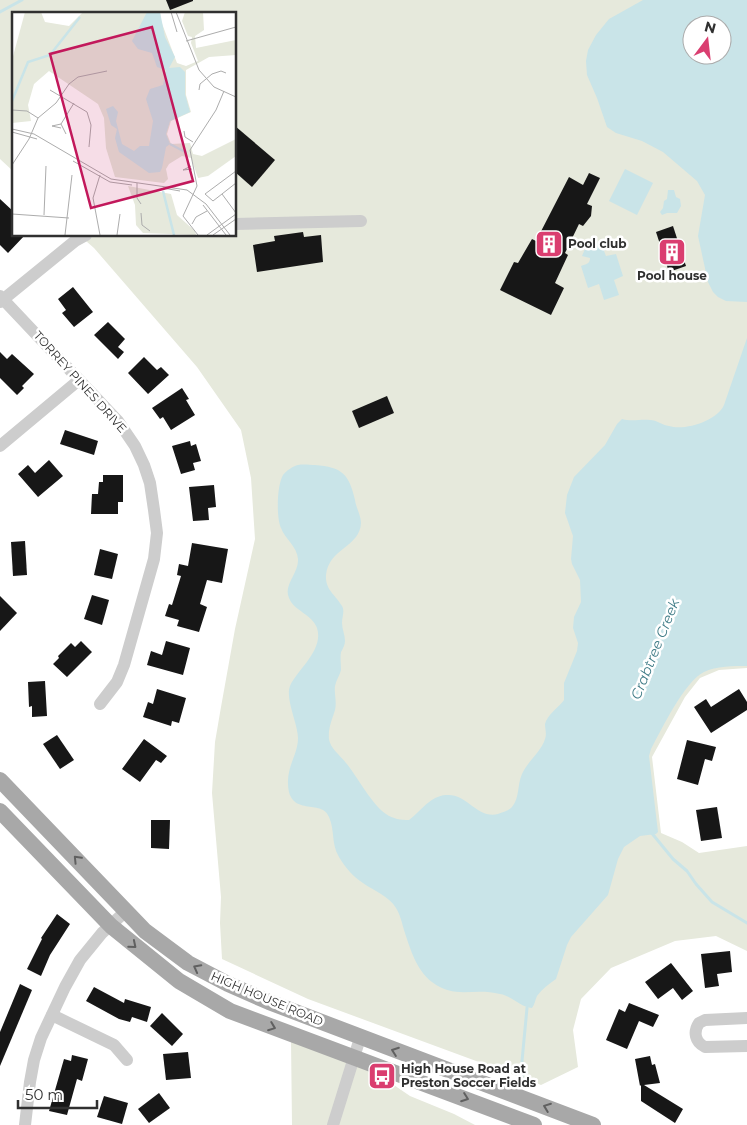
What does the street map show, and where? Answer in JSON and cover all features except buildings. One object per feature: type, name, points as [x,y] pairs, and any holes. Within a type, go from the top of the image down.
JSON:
[{"type":"main road","name":"HIGH HOUSE ROAD","points":[[0,780],[145,931],[188,963],[261,999],[593,1125]]},
{"type":"main road","name":"HIGH HOUSE ROAD","points":[[0,811],[111,926],[179,981],[230,1011],[534,1125]]},
{"type":"street","points":[[236,224],[361,221]]},
{"type":"street","points":[[1,299],[75,241],[84,236]]},
{"type":"street","name":"TORREY PINES DRIVE","points":[[1,299],[118,421],[135,446],[150,483],[157,533],[154,559],[124,665],[117,682],[100,704]]},
{"type":"street","points":[[0,446],[79,380]]},
{"type":"street","points":[[25,1125],[34,1060],[41,1038],[80,960],[102,933],[126,911]]},
{"type":"street","points":[[52,1015],[114,1045],[127,1060]]},
{"type":"street","points":[[747,1018],[704,1020],[699,1022],[696,1039],[705,1047],[747,1046]]},
{"type":"street","points":[[333,1125],[360,1038]]},
{"type":"shaded area","points":[[0,0],[747,0],[747,668],[719,670],[700,678],[685,697],[652,757],[661,833],[682,842],[699,853],[747,846],[747,951],[716,936],[675,941],[611,968],[581,999],[573,1030],[578,1067],[541,1085],[308,999],[222,959],[221,897],[212,793],[215,742],[235,629],[255,539],[251,478],[241,430],[197,367],[94,248],[80,236],[236,236],[236,12],[12,12],[12,170],[0,159]]},
{"type":"shaded area","points":[[291,1040],[370,1071],[410,1096],[475,1125],[292,1125]]},
{"type":"water","points":[[643,0],[747,0],[747,302],[726,301],[718,297],[708,282],[698,236],[705,195],[697,181],[663,152],[642,141],[616,133],[607,127],[587,75],[586,61],[588,50],[596,35],[609,19]]},
{"type":"water","points":[[625,169],[653,183],[637,215],[609,201]]},
{"type":"water","points":[[668,190],[674,190],[676,197],[680,199],[681,206],[677,213],[662,215],[660,212],[664,201],[667,199]]},
{"type":"water","points":[[596,243],[601,243],[608,247],[604,251],[606,256],[616,254],[623,276],[614,280],[619,295],[604,300],[599,284],[588,288],[581,266],[587,264],[590,260],[590,258],[582,256],[585,249]]},
{"type":"water","name":"Crabtree Creek","points":[[747,338],[747,666],[719,667],[704,672],[696,677],[681,695],[649,756],[658,832],[656,834],[640,836],[624,847],[618,859],[608,895],[571,937],[556,979],[539,993],[532,1008],[500,994],[490,992],[457,992],[441,987],[426,977],[418,965],[411,951],[399,913],[393,904],[356,878],[341,861],[335,847],[329,817],[320,809],[294,801],[290,794],[288,778],[298,738],[289,691],[290,686],[314,652],[318,636],[315,623],[295,606],[289,598],[288,588],[298,564],[298,559],[295,550],[279,523],[278,493],[283,475],[300,465],[324,466],[338,470],[347,478],[350,484],[361,520],[356,537],[333,559],[328,566],[326,575],[327,585],[343,608],[342,625],[345,641],[341,652],[341,670],[335,686],[336,707],[330,724],[329,735],[331,745],[375,804],[391,817],[409,820],[430,801],[446,795],[460,798],[484,813],[498,814],[509,809],[515,803],[522,774],[545,739],[546,721],[564,700],[564,683],[577,651],[578,643],[573,628],[574,617],[581,602],[580,580],[572,564],[573,536],[565,513],[567,495],[574,477],[605,445],[622,419],[653,420],[666,425],[683,427],[692,426],[715,416],[724,405]]},
{"type":"waterway","points":[[0,12],[22,0]]},
{"type":"waterway","points":[[650,831],[673,859],[687,871],[712,902],[747,923]]},
{"type":"waterway","points":[[522,1079],[527,1008]]},
{"type":"place","name":"Pool club","points":[[549,244]]},
{"type":"place","name":"Pool house","points":[[672,252]]},
{"type":"place","name":"High House Road at Preston Soccer Fields","points":[[382,1076]]}]
